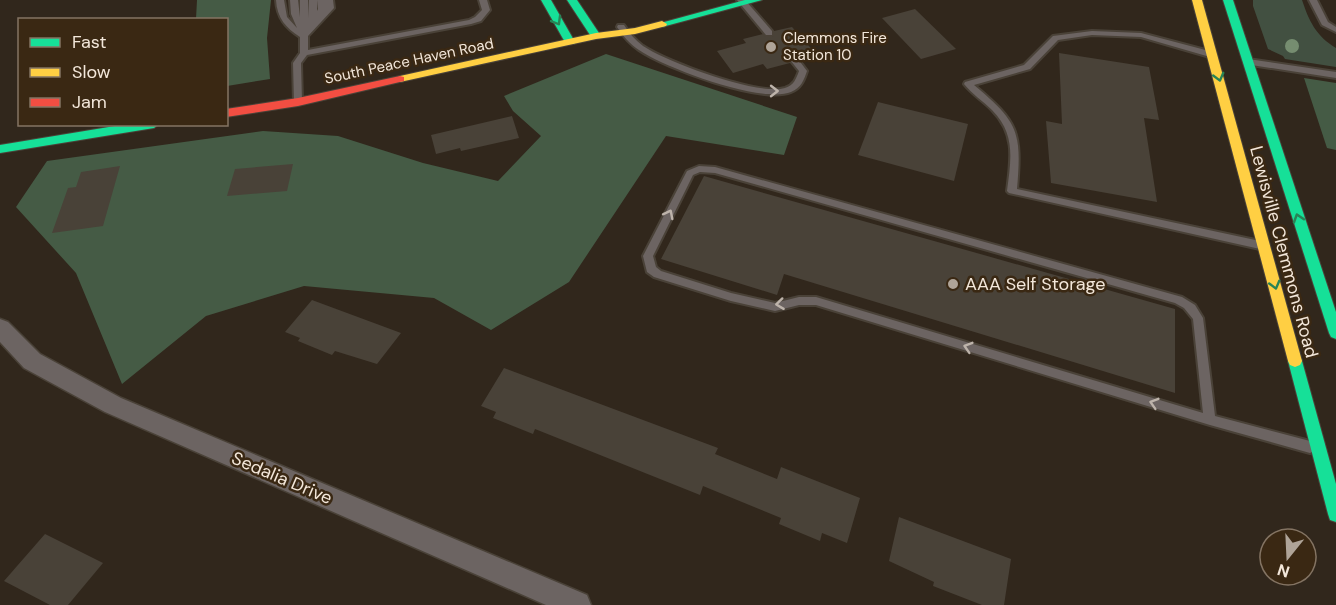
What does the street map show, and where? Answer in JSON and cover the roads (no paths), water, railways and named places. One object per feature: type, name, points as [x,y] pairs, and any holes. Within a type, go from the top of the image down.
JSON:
[{"type":"main road","points":[[546,0],[570,42]]},
{"type":"main road","points":[[572,0],[596,36]]},
{"type":"main road","name":"South Peace Haven Road","points":[[623,29],[713,0]]},
{"type":"main road","name":"Lewisville Clemmons Road","points":[[1197,0],[1336,514]]},
{"type":"main road","name":"Lewisville Clemmons Road","points":[[1228,0],[1336,333]]},
{"type":"main road","name":"South Peace Haven Road","points":[[228,113],[298,102],[748,1]]},
{"type":"main road","points":[[0,150],[142,126]]},
{"type":"street","name":"Sedalia Drive","points":[[0,328],[32,361],[113,405],[577,605]]},
{"type":"lane","points":[[280,0],[282,16],[290,27],[304,33]]},
{"type":"lane","points":[[294,0],[295,14],[304,33]]},
{"type":"lane","points":[[298,102],[297,63],[304,53],[304,0]]},
{"type":"lane","points":[[304,33],[313,16],[313,0]]},
{"type":"lane","points":[[304,33],[319,16],[322,9],[321,0]]},
{"type":"lane","points":[[304,33],[326,15],[330,9],[329,0]]},
{"type":"lane","points":[[304,53],[471,22],[478,19],[486,10],[483,0]]},
{"type":"lane","points":[[1313,0],[1325,23],[1336,30]]},
{"type":"lane","points":[[748,1],[769,33]]},
{"type":"lane","points":[[623,29],[643,50],[660,59],[755,90],[774,93],[787,91],[797,86],[802,79],[803,71],[795,61]]},
{"type":"lane","points":[[1213,55],[1141,35],[1092,33],[1056,38],[1027,67],[968,84],[1011,126],[1016,149],[1012,191],[1264,246]]},
{"type":"lane","points":[[1248,62],[1336,75]]},
{"type":"lane","points":[[1210,420],[1198,318],[1185,301],[1162,294],[707,169],[699,169],[690,173],[648,256],[651,269],[658,274],[731,297],[775,307],[799,301],[816,301],[1210,420],[1319,450]]},
{"type":"place","name":"Clemmons Fire Station 10","points":[[771,47]]},
{"type":"place","name":"AAA Self Storage","points":[[953,284]]}]
